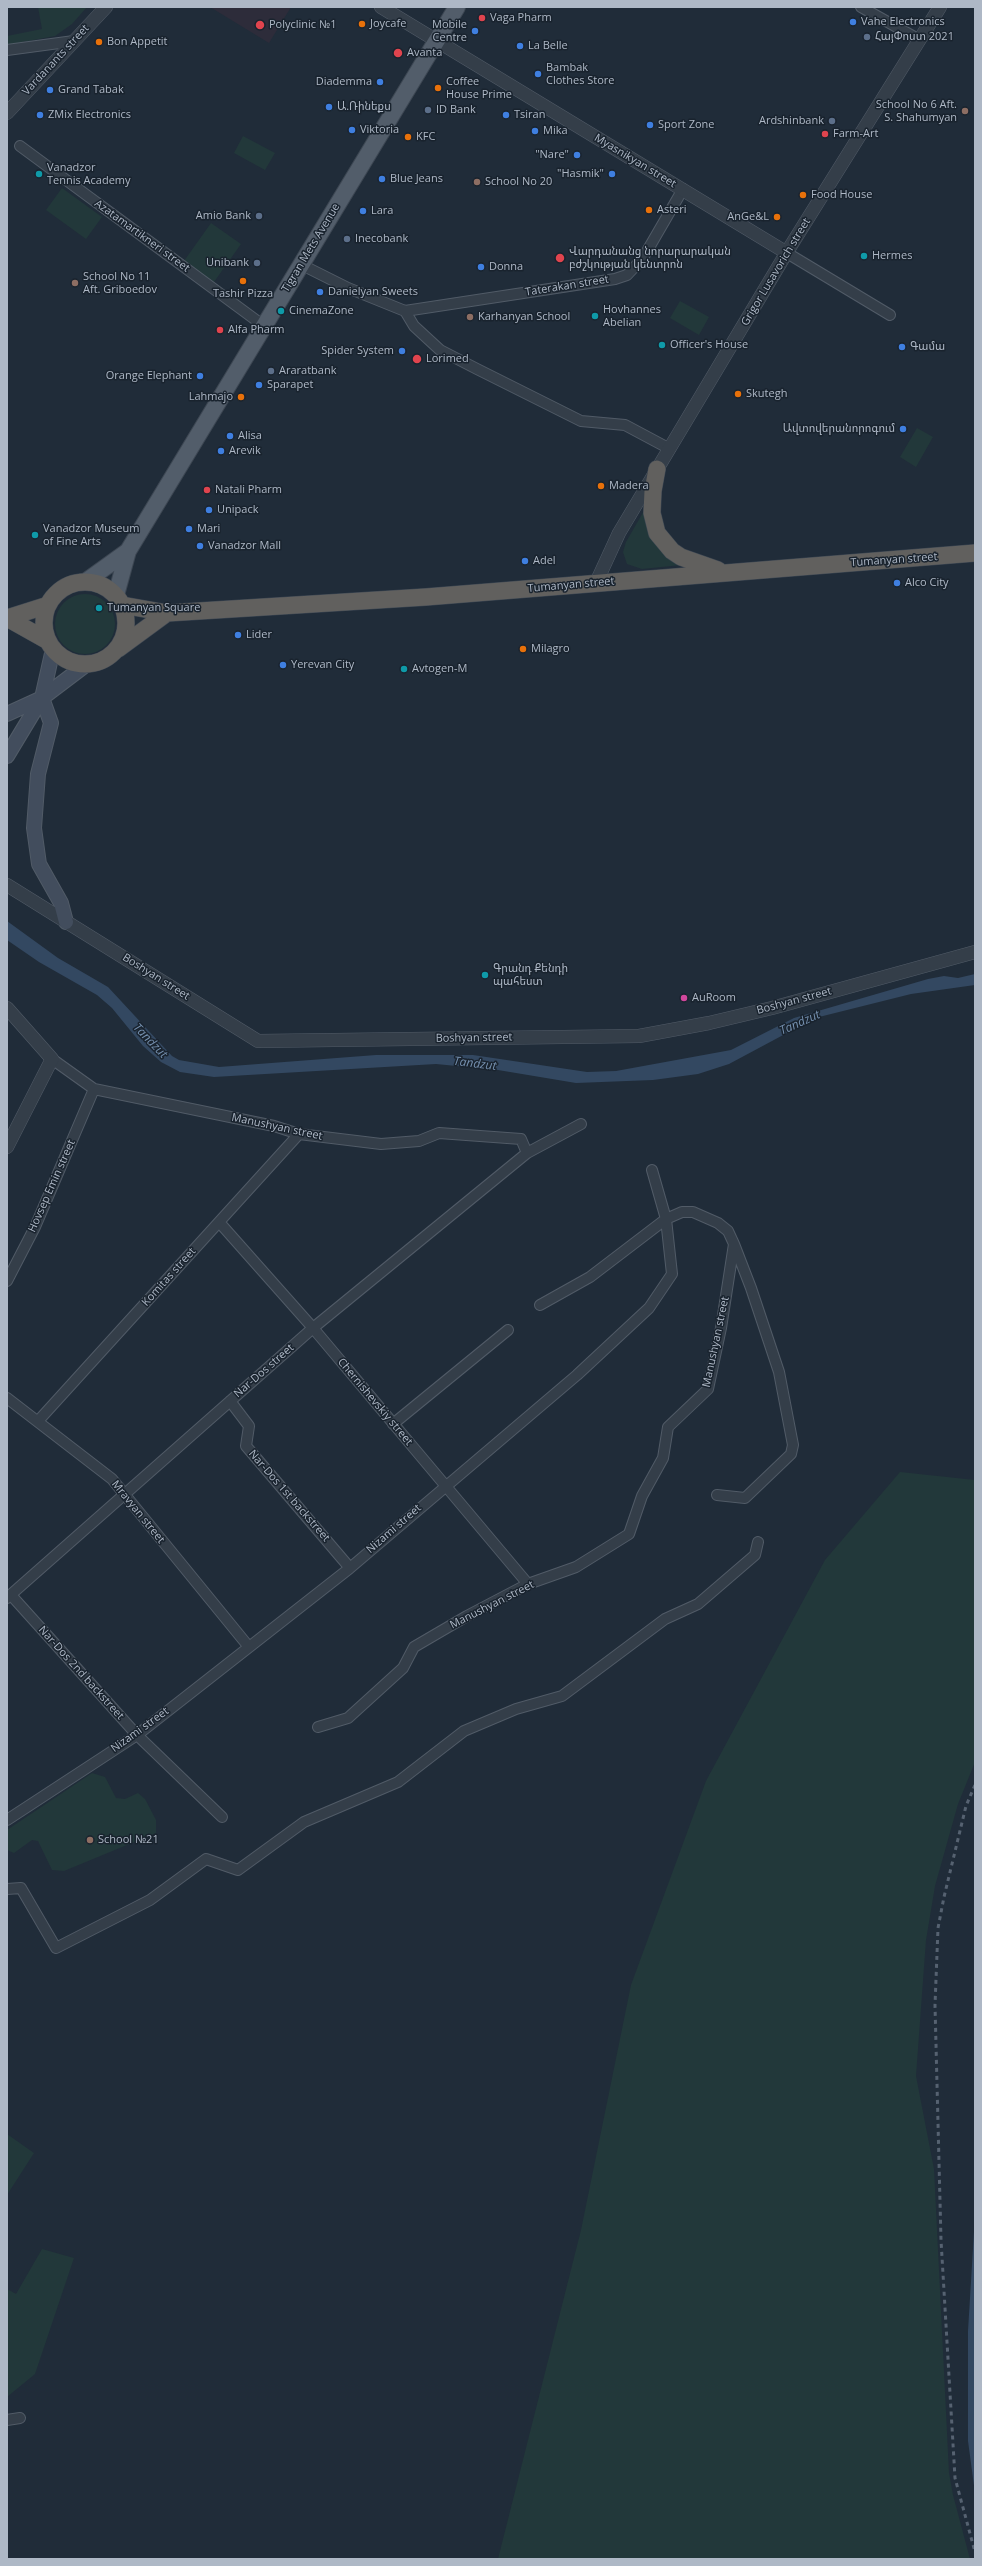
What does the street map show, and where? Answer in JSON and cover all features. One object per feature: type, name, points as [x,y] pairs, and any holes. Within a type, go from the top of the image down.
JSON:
[{"type":"highway","points":[[658,469],[653,491],[652,513],[657,533],[663,542],[681,557],[726,572]]},
{"type":"highway","name":"Tumanyan street","points":[[119,600],[167,614],[596,583],[975,553]]},
{"type":"highway","points":[[50,645],[44,623],[48,605],[63,588],[86,582],[106,588],[119,600],[126,629],[116,650]]},
{"type":"highway","points":[[7,618],[48,605]]},
{"type":"highway","points":[[7,618],[50,645],[71,662],[87,664],[107,659],[116,650],[167,614]]},
{"type":"main road","name":"Tigran Mets Avenue","points":[[119,600],[128,551],[302,265],[456,7]]},
{"type":"main road","name":"Tigran Mets Avenue","points":[[86,582],[128,551]]},
{"type":"main road","points":[[7,756],[42,698],[50,645]]},
{"type":"main road","points":[[7,714],[42,698],[87,664]]},
{"type":"main road","points":[[42,698],[51,722],[38,774],[34,828],[38,864],[60,902],[66,922]]},
{"type":"street","name":"Vardanants street","points":[[7,113],[106,7]]},
{"type":"street","name":"Myasnikyan street","points":[[380,7],[890,315]]},
{"type":"street","points":[[861,7],[918,39]]},
{"type":"street","name":"Grigor Lusavorich street","points":[[596,583],[619,533],[787,253],[918,39],[940,7]]},
{"type":"street","points":[[7,50],[74,41]]},
{"type":"street","name":"Azatamartikneri street","points":[[20,146],[264,326]]},
{"type":"street","name":"Taterakan street","points":[[405,311],[615,279],[627,275],[642,258],[682,189]]},
{"type":"street","points":[[302,265],[348,288],[405,311],[414,326],[440,350],[477,369],[581,421],[625,425],[670,449]]},
{"type":"street","name":"Boshyan street","points":[[7,885],[258,1041],[639,1036],[709,1023],[772,1008],[975,952]]},
{"type":"street","points":[[7,1008],[52,1059],[7,1147]]},
{"type":"street","name":"Manushyan street","points":[[52,1059],[94,1089],[274,1126],[299,1134],[381,1144],[419,1141],[439,1133],[521,1139],[528,1153]]},
{"type":"street","name":"Hovsep Emin street","points":[[7,1282],[35,1227],[94,1089]]},
{"type":"street","points":[[528,1153],[581,1124]]},
{"type":"street","name":"Komitas street","points":[[39,1420],[299,1134]]},
{"type":"street","name":"Nar-Dos street","points":[[9,1596],[313,1328],[528,1153]]},
{"type":"street","name":"Nizami street","points":[[7,1819],[137,1735],[350,1568],[577,1375],[649,1308],[672,1274],[666,1219],[652,1170]]},
{"type":"street","points":[[540,1305],[590,1278],[666,1219],[682,1212],[694,1212],[705,1216],[728,1231],[752,1288],[779,1372],[793,1445],[791,1454],[745,1498],[717,1495]]},
{"type":"street","name":"Chernishevskiy street","points":[[219,1222],[313,1328],[528,1584]]},
{"type":"street","name":"Manushyan street","points":[[318,1728],[348,1718],[403,1668],[414,1647],[467,1616],[528,1584],[576,1567],[628,1534],[642,1496],[663,1458],[668,1427],[708,1389],[721,1328],[734,1244]]},
{"type":"street","points":[[393,1424],[508,1330]]},
{"type":"street","name":"Mravyan street","points":[[7,1398],[39,1420],[112,1479],[249,1647]]},
{"type":"street","name":"Nar-Dos 1st backstreet","points":[[230,1400],[249,1426],[246,1446],[350,1568]]},
{"type":"street","points":[[7,1889],[21,1888],[56,1948],[150,1900],[206,1859],[238,1870],[304,1822],[398,1782],[464,1732],[516,1709],[562,1696],[665,1619],[698,1604],[755,1556],[758,1542]]},
{"type":"street","name":"Nar-Dos 2nd backstreet","points":[[9,1596],[137,1735],[222,1817]]},
{"type":"street","points":[[7,2420],[20,2418]]},
{"type":"shaded area","name":"Polyclinic №1","points":[[210,7],[291,7],[269,43]]},
{"type":"green space","points":[[38,7],[87,7],[72,24],[55,36],[7,45],[7,36],[42,29]]},
{"type":"green space","points":[[243,136],[275,153],[265,170],[234,153]]},
{"type":"green space","points":[[62,188],[102,217],[86,239],[46,210]]},
{"type":"green space","points":[[211,223],[241,244],[214,282],[184,261]]},
{"type":"green space","points":[[680,301],[709,317],[699,335],[670,318]]},
{"type":"green space","points":[[917,428],[933,437],[916,467],[900,457]]},
{"type":"green space","points":[[649,502],[649,513],[691,564],[642,569],[627,564],[623,552],[626,542]]},
{"type":"green space","points":[[85,594],[101,599],[106,603],[110,608],[115,624],[110,640],[106,645],[101,649],[85,654],[69,649],[64,645],[60,640],[55,624],[60,608],[64,603],[69,599]]},
{"type":"green space","points":[[900,1472],[975,1480],[975,1762],[958,1804],[935,1886],[926,1940],[916,2076],[934,2169],[949,2473],[953,2495],[970,2559],[498,2559],[581,2230],[631,1985],[706,1781],[825,1560]]},
{"type":"green space","points":[[92,1773],[105,1777],[116,1798],[125,1799],[138,1793],[145,1799],[156,1820],[156,1833],[64,1871],[52,1870],[38,1841],[32,1840],[14,1853],[7,1850],[7,1830]]},
{"type":"green space","points":[[7,2134],[34,2153],[7,2195]]},
{"type":"green space","points":[[42,2249],[74,2258],[35,2374],[7,2397],[7,2289],[16,2294]]},
{"type":"water","name":"Tandzut","points":[[7,921],[58,958],[108,987],[172,1056],[179,1060],[219,1067],[376,1055],[473,1055],[587,1072],[616,1071],[731,1050],[794,1018],[928,979],[944,976],[958,978],[975,974],[975,985],[911,994],[815,1018],[729,1064],[698,1074],[653,1080],[576,1083],[498,1070],[436,1064],[214,1077],[180,1072],[161,1062],[143,1046],[112,1008],[97,995],[39,962],[7,940]]},
{"type":"water","points":[[975,2215],[975,2493],[968,2441],[968,2331]]},
{"type":"railway","points":[[975,1785],[966,1806],[938,1928],[935,2005],[941,2240],[955,2478],[975,2552]]},
{"type":"place","name":"Vaga Pharm","points":[[482,18]]},
{"type":"place","name":"Vahe Electronics","points":[[853,22]]},
{"type":"place","name":"Joycafe","points":[[362,24]]},
{"type":"place","name":"Polyclinic №1","points":[[260,25]]},
{"type":"place","name":"Mobile Centre","points":[[475,31]]},
{"type":"place","name":"ՀայՓոստ 2021","points":[[867,37]]},
{"type":"place","name":"Bon Appetit","points":[[99,42]]},
{"type":"place","name":"La Belle","points":[[520,46]]},
{"type":"place","name":"Avanta","points":[[398,53]]},
{"type":"place","name":"Bambak Clothes Store","points":[[538,74]]},
{"type":"place","name":"Diademma","points":[[380,82]]},
{"type":"place","name":"Coffee House Prime","points":[[438,88]]},
{"type":"place","name":"Grand Tabak","points":[[50,90]]},
{"type":"place","name":"Ա.Ռինեքս","points":[[329,107]]},
{"type":"place","name":"ID Bank","points":[[428,110]]},
{"type":"place","name":"School No 6 Aft. S. Shahumyan","points":[[965,111]]},
{"type":"place","name":"ZMix Electronics","points":[[40,115]]},
{"type":"place","name":"Tsiran","points":[[506,115]]},
{"type":"place","name":"Ardshinbank","points":[[832,121]]},
{"type":"place","name":"Sport Zone","points":[[650,125]]},
{"type":"place","name":"Viktoria","points":[[352,130]]},
{"type":"place","name":"Mika","points":[[535,131]]},
{"type":"place","name":"Farm-Art","points":[[825,134]]},
{"type":"place","name":"KFC","points":[[408,137]]},
{"type":"place","name":"\"Nare\"","points":[[577,155]]},
{"type":"place","name":"Vanadzor Tennis Academy","points":[[39,174]]},
{"type":"place","name":"\"Hasmik\"","points":[[612,174]]},
{"type":"place","name":"Blue Jeans","points":[[382,179]]},
{"type":"place","name":"School No 20","points":[[477,182]]},
{"type":"place","name":"Food House","points":[[803,195]]},
{"type":"place","name":"Asteri","points":[[649,210]]},
{"type":"place","name":"Lara","points":[[363,211]]},
{"type":"place","name":"Amio Bank","points":[[259,216]]},
{"type":"place","name":"AnGe&L","points":[[777,217]]},
{"type":"place","name":"Inecobank","points":[[347,239]]},
{"type":"place","name":"Hermes","points":[[864,256]]},
{"type":"place","name":"Վարդանանց նորարարական բժշկության կենտրոն","points":[[560,258]]},
{"type":"place","name":"Unibank","points":[[257,263]]},
{"type":"place","name":"Donna","points":[[481,267]]},
{"type":"place","name":"Tashir Pizza","points":[[243,281]]},
{"type":"place","name":"School No 11 Aft. Griboedov","points":[[75,283]]},
{"type":"place","name":"Danielyan Sweets","points":[[320,292]]},
{"type":"place","name":"CinemaZone","points":[[281,311]]},
{"type":"place","name":"Hovhannes Abelian","points":[[595,316]]},
{"type":"place","name":"Karhanyan School","points":[[470,317]]},
{"type":"place","name":"Alfa Pharm","points":[[220,330]]},
{"type":"place","name":"Officer's House","points":[[662,345]]},
{"type":"place","name":"Գամա","points":[[902,347]]},
{"type":"place","name":"Spider System","points":[[402,351]]},
{"type":"place","name":"Lorimed","points":[[417,359]]},
{"type":"place","name":"Araratbank","points":[[271,371]]},
{"type":"place","name":"Orange Elephant","points":[[200,376]]},
{"type":"place","name":"Sparapet","points":[[259,385]]},
{"type":"place","name":"Skutegh","points":[[738,394]]},
{"type":"place","name":"Lahmajo","points":[[241,397]]},
{"type":"place","name":"Ավտովերանորոգում","points":[[903,429]]},
{"type":"place","name":"Alisa","points":[[230,436]]},
{"type":"place","name":"Arevik","points":[[221,451]]},
{"type":"place","name":"Madera","points":[[601,486]]},
{"type":"place","name":"Natali Pharm","points":[[207,490]]},
{"type":"place","name":"Unipack","points":[[209,510]]},
{"type":"place","name":"Mari","points":[[189,529]]},
{"type":"place","name":"Vanadzor Museum of Fine Arts","points":[[35,535]]},
{"type":"place","name":"Vanadzor Mall","points":[[200,546]]},
{"type":"place","name":"Adel","points":[[525,561]]},
{"type":"place","name":"Alco City","points":[[897,583]]},
{"type":"place","name":"Tumanyan Square","points":[[99,608]]},
{"type":"place","name":"Lider","points":[[238,635]]},
{"type":"place","name":"Milagro","points":[[523,649]]},
{"type":"place","name":"Yerevan City","points":[[283,665]]},
{"type":"place","name":"Avtogen-M","points":[[404,669]]},
{"type":"place","name":"Գրանդ Քենդի պահեստ","points":[[485,975]]},
{"type":"place","name":"AuRoom","points":[[684,998]]},
{"type":"place","name":"School №21","points":[[90,1840]]}]
